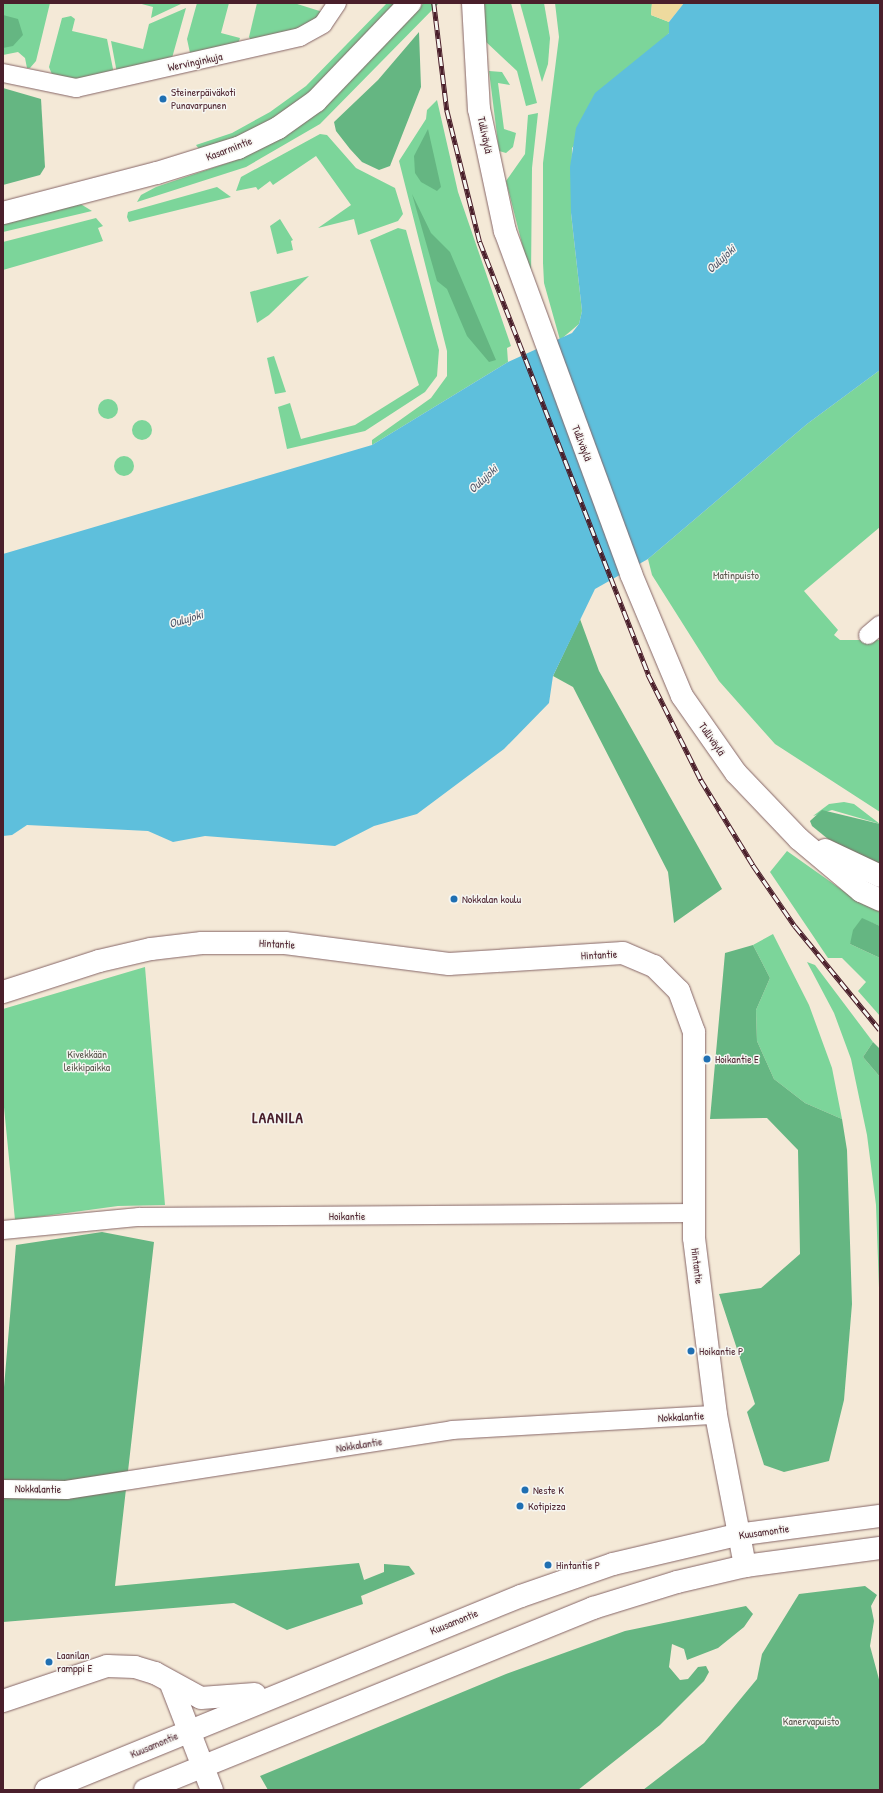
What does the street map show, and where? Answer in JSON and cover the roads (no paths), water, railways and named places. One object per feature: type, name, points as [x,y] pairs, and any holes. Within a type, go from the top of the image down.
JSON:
[{"type":"main road","name":"Kasarmintie","points":[[3,213],[157,173],[238,148],[278,128],[316,101],[410,3]]},
{"type":"main road","name":"Tulliväylä","points":[[473,8],[479,109],[504,223],[545,344],[631,574],[682,696],[736,773],[798,838],[861,891],[880,900]]},
{"type":"main road","name":"Tulliväylä","points":[[798,838],[880,876]]},
{"type":"main road","name":"Hintantie","points":[[3,992],[99,961],[151,949],[202,943],[285,943],[449,964],[527,962],[600,953],[639,958],[669,978],[679,991],[694,1032],[692,1213],[716,1415],[745,1566]]},
{"type":"main road","name":"Kuusamontie","points":[[46,1790],[295,1686],[528,1593],[613,1564],[738,1535],[880,1516]]},
{"type":"main road","points":[[145,1790],[211,1761],[593,1608],[676,1582],[745,1566],[880,1548]]},
{"type":"main road","points":[[3,1701],[107,1666],[144,1669],[191,1695],[212,1699],[295,1686]]},
{"type":"main road","points":[[171,1684],[189,1730],[211,1761],[211,1789]]},
{"type":"street","name":"Wervinginkuja","points":[[3,73],[76,88],[300,38],[323,24],[337,3]]},
{"type":"street","name":"Hoikantie","points":[[3,1230],[138,1217],[692,1213]]},
{"type":"street","name":"Nokkalantie","points":[[3,1489],[66,1490],[452,1430],[716,1415]]},
{"type":"water","name":"Oulujoki","points":[[684,3],[880,3],[880,370],[807,424],[648,559],[595,589],[553,676],[549,703],[504,749],[417,814],[374,826],[335,846],[205,836],[173,842],[148,831],[27,825],[12,835],[3,836],[3,554],[372,445],[508,362],[572,333],[579,324],[582,311],[571,213],[570,167],[576,128],[595,93],[669,33],[669,22]]},
{"type":"railway","points":[[434,3],[447,110],[480,242],[648,674],[701,780],[753,865],[795,926],[880,1030]]},
{"type":"place","name":"Steinerpäiväkoti Punavarpunen","points":[[163,99]]},
{"type":"place","name":"Nokkalan koulu","points":[[454,899]]},
{"type":"place","name":"Hoikantie E","points":[[707,1059]]},
{"type":"place","name":"Hoikantie P","points":[[691,1351]]},
{"type":"place","name":"Neste K","points":[[525,1490]]},
{"type":"place","name":"Kotipizza","points":[[520,1506]]},
{"type":"place","name":"Hintantie P","points":[[548,1565]]},
{"type":"place","name":"Laanilan ramppi E","points":[[49,1662]]},
{"type":"district","name":"LAANILA","points":[[278,1118]]},
{"type":"park label","name":"Matinpuisto","points":[[736,575]]},
{"type":"park label","name":"Kivekkään leikkipaikka","points":[[87,1061]]},
{"type":"park label","name":"Kanervapuisto","points":[[811,1721]]}]
